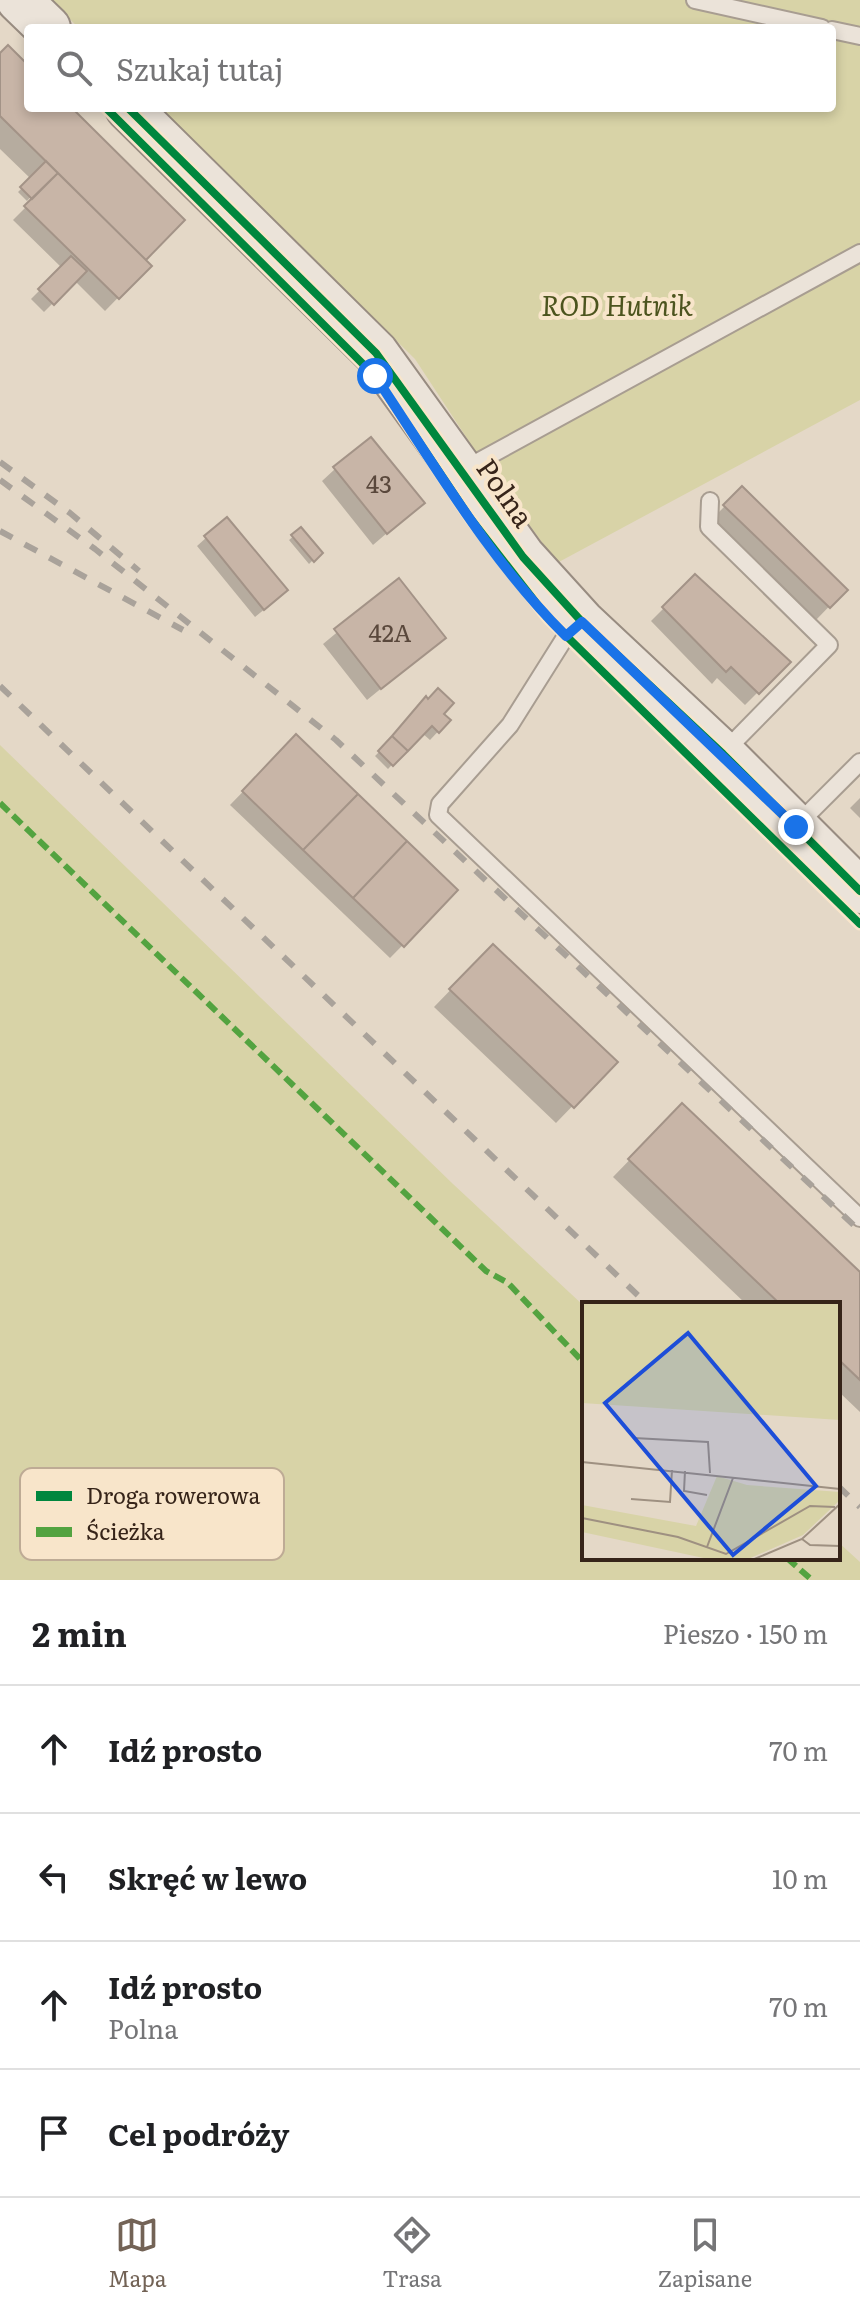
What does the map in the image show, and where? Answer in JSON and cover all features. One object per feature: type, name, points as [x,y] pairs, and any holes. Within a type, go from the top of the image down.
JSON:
[{"type":"street","points":[[19,0],[44,24]]},
{"type":"street","name":"Polna","points":[[132,112],[376,353],[523,557],[582,622],[723,754],[860,891]]},
{"type":"lane","points":[[695,0],[804,24]]},
{"type":"lane","points":[[836,31],[860,36]]},
{"type":"lane","points":[[462,471],[860,253]]},
{"type":"lane","points":[[710,501],[709,527],[829,645],[723,754]]},
{"type":"lane","points":[[582,622],[566,636],[510,725],[440,804],[438,815],[860,1218]]},
{"type":"lane","points":[[796,827],[860,762]]},
{"type":"green space","name":"ROD Hutnik","points":[[50,0],[860,0],[860,400],[557,563],[472,446],[415,359],[164,112],[836,112],[836,24],[75,24]]},
{"type":"green space","points":[[0,745],[453,1184],[582,1304],[582,1560],[840,1560],[840,1544],[860,1562],[860,1580],[0,1580]]},
{"type":"building","points":[[8,45],[24,61],[24,112],[76,112],[185,220],[146,260],[0,116],[0,53]]},
{"type":"building","points":[[46,161],[58,173],[32,199],[20,187]]},
{"type":"building","points":[[58,173],[152,266],[119,299],[24,206]]},
{"type":"building","points":[[71,256],[87,271],[54,305],[38,289]]},
{"type":"building","points":[[371,437],[425,503],[387,534],[333,467]]},
{"type":"building","points":[[742,486],[848,590],[830,608],[723,505]]},
{"type":"building","points":[[227,517],[288,590],[264,610],[204,536]]},
{"type":"building","points":[[301,527],[323,553],[314,562],[291,535]]},
{"type":"building","points":[[695,574],[791,662],[759,694],[731,667],[726,672],[662,607]]},
{"type":"building","points":[[399,578],[446,638],[381,689],[334,629]]},
{"type":"building","points":[[438,688],[454,703],[444,714],[451,720],[439,733],[432,726],[408,751],[392,736],[426,696],[428,699]]},
{"type":"building","points":[[296,734],[358,794],[303,850],[242,791]]},
{"type":"building","points":[[392,736],[408,751],[393,766],[378,751]]},
{"type":"building","points":[[358,794],[407,841],[353,898],[303,850]]},
{"type":"building","points":[[407,841],[458,890],[404,947],[353,898]]},
{"type":"building","points":[[493,944],[618,1062],[574,1108],[449,989]]},
{"type":"building","points":[[682,1103],[860,1272],[860,1380],[840,1361],[840,1302],[778,1302],[628,1159]]},
{"type":"railway","points":[[0,462],[70,513],[139,571]]},
{"type":"railway","points":[[0,480],[95,549],[336,740],[860,1231]]},
{"type":"railway","points":[[0,531],[183,630]]},
{"type":"railway","points":[[0,686],[645,1302]]},
{"type":"railway","points":[[840,1488],[860,1507]]},
{"type":"marked path","points":[[0,803],[486,1271],[508,1283],[582,1361]]},
{"type":"marked path","points":[[789,1560],[812,1580]]},
{"type":"cycle path","points":[[110,112],[375,376],[470,518],[547,617],[860,924]]},
{"type":"cycle path","points":[[132,112],[376,353],[523,557],[582,622],[723,754],[860,891]]},
{"type":"route","points":[[375,376],[470,518],[547,617],[566,636],[582,622],[796,827]]}]
